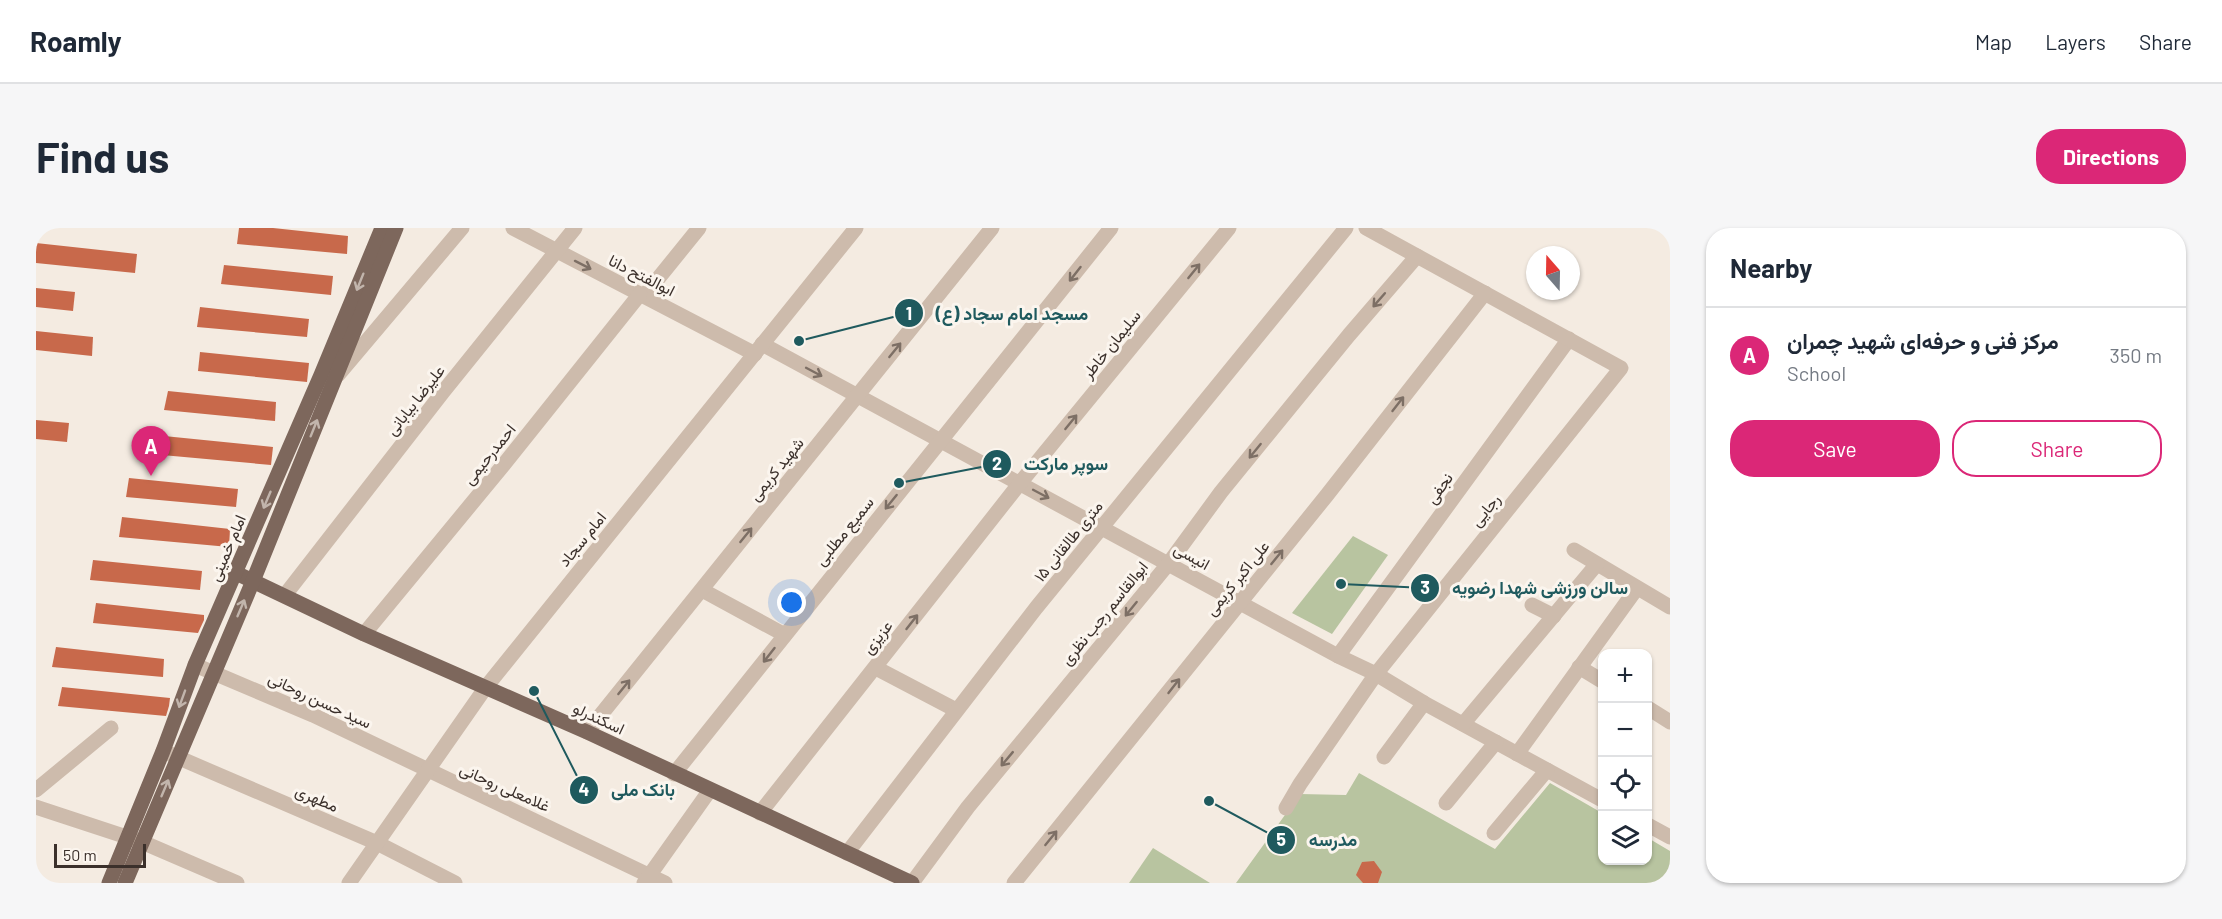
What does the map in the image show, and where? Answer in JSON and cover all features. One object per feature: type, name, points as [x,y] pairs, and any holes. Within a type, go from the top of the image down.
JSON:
[{"type":"main road","name":"امام خمینی","points":[[125,883],[253,580],[333,380],[386,230]]},
{"type":"main road","name":"امام خمینی","points":[[109,883],[195,665],[386,230]]},
{"type":"main road","name":"اسکندرلو","points":[[236,573],[364,634],[587,732],[912,883]]},
{"type":"street","points":[[333,380],[462,228]]},
{"type":"street","name":"ابوالفتح دانا","points":[[513,228],[642,295],[759,349]]},
{"type":"street","name":"علیرضا بیابانی","points":[[285,595],[575,228]]},
{"type":"street","name":"احمدرحیمی","points":[[364,634],[699,228]]},
{"type":"street","name":"امام سجاد","points":[[349,883],[486,687],[856,228]]},
{"type":"street","name":"شهید کریمی","points":[[587,732],[992,228]]},
{"type":"street","name":"سمیع مطلبی","points":[[674,774],[1111,228]]},
{"type":"street","name":"سلیمان خاطر","points":[[1020,483],[1229,228]]},
{"type":"street","name":"۱۵ متری طالقانی","points":[[847,853],[956,710],[1102,527],[1346,228]]},
{"type":"street","points":[[1366,228],[1569,339]]},
{"type":"street","name":"ابوالقاسم رجب نظری","points":[[912,883],[968,807],[1168,563],[1236,474],[1349,335],[1417,256]]},
{"type":"street","name":"علی اکبر کریمی","points":[[1014,883],[1485,294]]},
{"type":"street","name":"رجایی","points":[[1286,808],[1300,783],[1376,674],[1621,369],[1569,339]]},
{"type":"street","name":"نجفی","points":[[1338,656],[1569,339]]},
{"type":"street","name":"انیسی","points":[[759,349],[858,396],[1338,656],[1376,674],[1424,703],[1598,798]]},
{"type":"street","name":"عزیزی","points":[[760,813],[1020,483]]},
{"type":"street","points":[[1574,550],[1670,607]]},
{"type":"street","points":[[1464,724],[1597,564]]},
{"type":"street","points":[[1517,754],[1637,588]]},
{"type":"street","points":[[702,590],[785,635]]},
{"type":"street","points":[[1532,605],[1554,616]]},
{"type":"street","name":"سید حسن روحانی","points":[[195,665],[313,715],[428,771]]},
{"type":"street","points":[[876,668],[956,710]]},
{"type":"street","points":[[1579,668],[1598,679]]},
{"type":"street","points":[[1384,757],[1424,703]]},
{"type":"street","points":[[1652,711],[1670,722]]},
{"type":"street","points":[[36,790],[111,728]]},
{"type":"street","points":[[1446,803],[1496,742]]},
{"type":"street","name":"مطهری","points":[[163,751],[377,843],[455,883]]},
{"type":"street","points":[[1494,833],[1547,770]]},
{"type":"street","name":"غلامعلی روحانی","points":[[428,771],[544,824],[646,879],[665,883]]},
{"type":"street","points":[[646,879],[710,790]]},
{"type":"street","points":[[36,807],[142,842],[237,883]]},
{"type":"street","points":[[1652,828],[1670,837]]},
{"type":"green space","points":[[1353,536],[1388,555],[1332,634],[1292,613]]},
{"type":"green space","points":[[1359,773],[1495,849],[1550,783],[1598,811],[1598,865],[1652,865],[1652,840],[1670,851],[1670,883],[1236,883],[1300,794],[1346,795]]},
{"type":"green space","points":[[1153,848],[1210,883],[1129,883]]},
{"type":"building","points":[[239,228],[273,228],[348,236],[347,254],[237,244]]},
{"type":"building","points":[[36,243],[137,254],[135,273],[36,263]]},
{"type":"building","points":[[224,265],[333,276],[331,295],[221,284]]},
{"type":"building","points":[[36,288],[75,292],[73,311],[36,307]]},
{"type":"building","points":[[200,307],[309,319],[307,337],[197,327]]},
{"type":"building","points":[[36,331],[93,337],[92,356],[36,350]]},
{"type":"building","points":[[200,352],[309,363],[307,382],[198,371]]},
{"type":"building","points":[[168,391],[276,402],[275,421],[164,410]]},
{"type":"building","points":[[36,420],[69,423],[67,442],[36,439]]},
{"type":"building","points":[[164,436],[273,447],[271,465],[162,455]]},
{"type":"building","points":[[129,478],[238,489],[236,507],[126,497]]},
{"type":"building","points":[[122,517],[230,529],[229,547],[119,537]]},
{"type":"building","points":[[93,560],[202,571],[200,590],[90,580]]},
{"type":"building","points":[[96,603],[204,615],[204,620],[198,633],[93,623]]},
{"type":"building","points":[[56,647],[164,659],[163,677],[52,667]]},
{"type":"building","points":[[62,687],[170,698],[169,706],[166,716],[58,706]]},
{"type":"building","points":[[1374,861],[1382,872],[1378,883],[1363,883],[1356,875],[1362,862]]},
{"type":"place","name":"مسجد امام سجاد (ع)","points":[[799,341]]},
{"type":"place","name":"مرکز فنی و حرفه‌ای شهید چمران","points":[[151,476]]},
{"type":"place","name":"سوپر مارکت","points":[[899,483]]},
{"type":"place","name":"سالن ورزشی شهدا رضویه","points":[[1341,584]]},
{"type":"place","name":"بانک ملی","points":[[534,691]]},
{"type":"place","name":"مدرسه","points":[[1209,801]]}]
